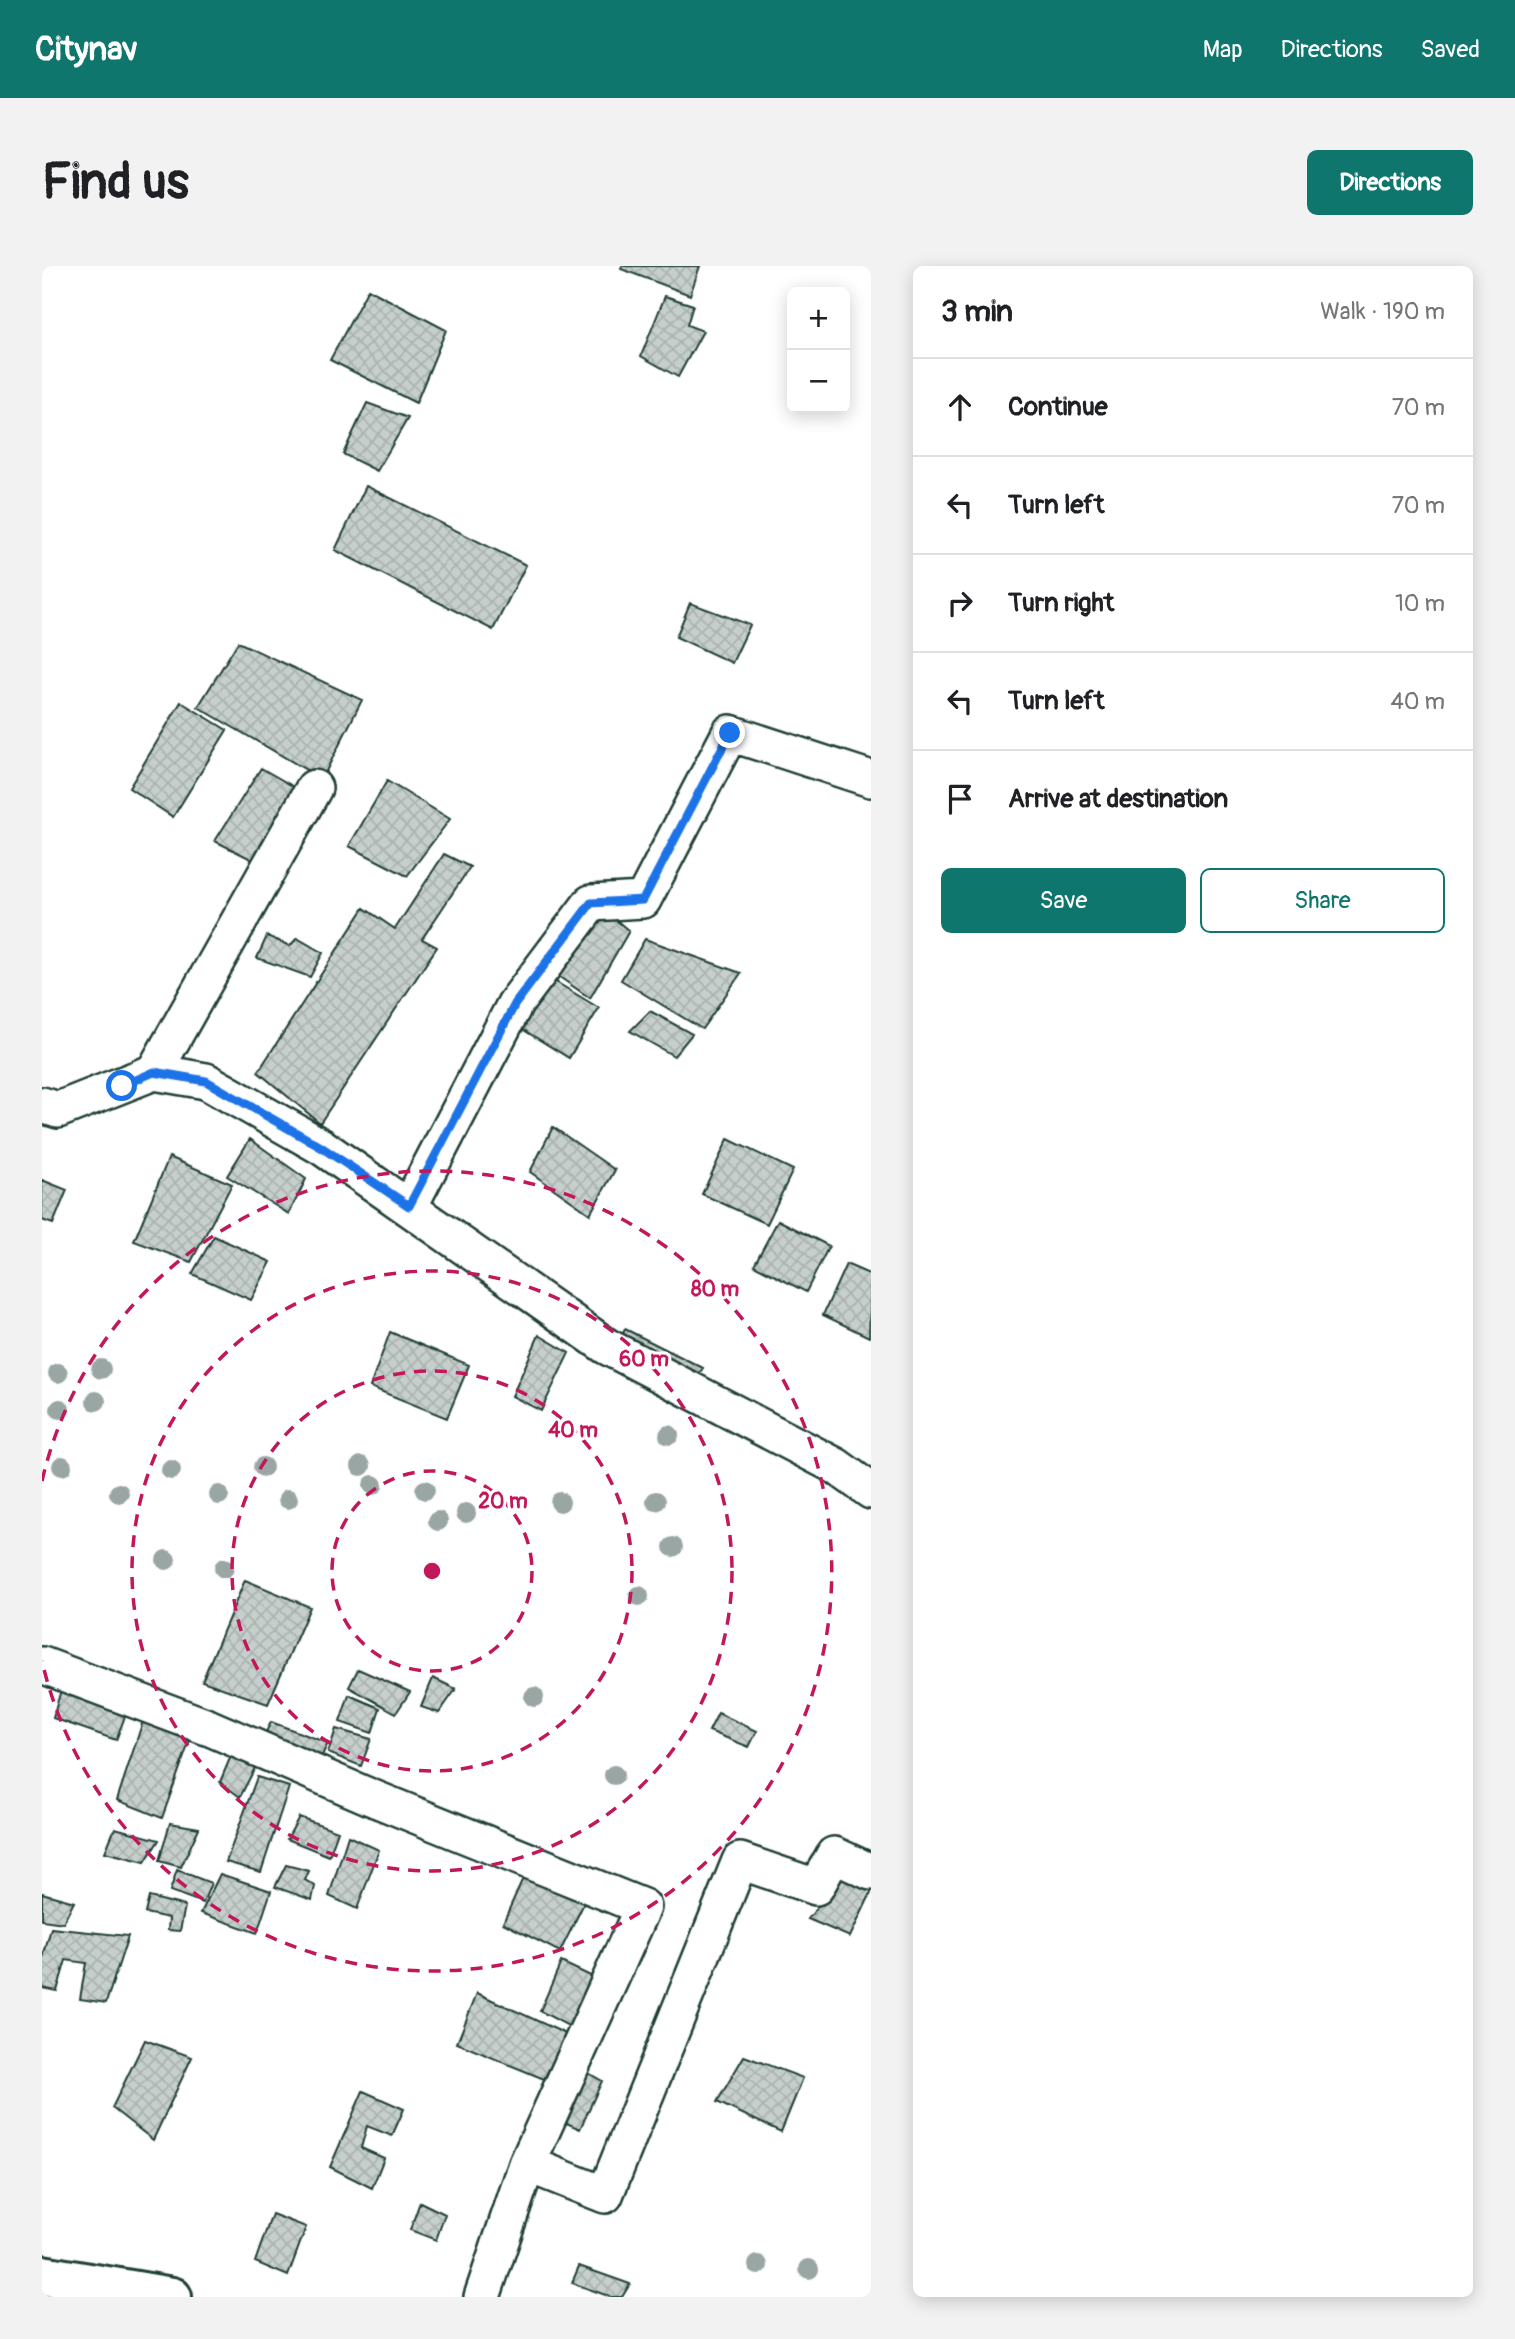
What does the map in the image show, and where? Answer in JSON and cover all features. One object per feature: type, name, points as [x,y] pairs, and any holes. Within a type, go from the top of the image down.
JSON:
[{"type":"main road","points":[[42,2275],[172,2297]]},
{"type":"street","points":[[409,1206],[515,1004],[591,903],[643,900],[730,733],[871,779]]},
{"type":"street","points":[[154,1072],[314,788]]},
{"type":"street","points":[[42,1105],[58,1110],[154,1072],[206,1081],[321,1147],[606,1346],[836,1466],[871,1492]]},
{"type":"street","points":[[42,1665],[210,1728],[368,1797],[643,1907],[527,2164],[482,2297]]},
{"type":"street","points":[[527,2164],[605,2195],[740,1861],[816,1887],[834,1855],[871,1872]]},
{"type":"building","points":[[622,266],[700,266],[690,295],[621,269]]},
{"type":"building","points":[[368,289],[446,330],[416,403],[330,360]]},
{"type":"building","points":[[665,296],[693,305],[687,325],[703,331],[678,377],[641,356]]},
{"type":"building","points":[[367,403],[408,418],[377,471],[343,454]]},
{"type":"building","points":[[366,486],[526,565],[493,630],[335,550]]},
{"type":"building","points":[[690,603],[750,625],[732,663],[676,637]]},
{"type":"building","points":[[238,642],[362,700],[322,779],[198,707]]},
{"type":"building","points":[[181,702],[227,730],[173,817],[129,788]]},
{"type":"building","points":[[261,768],[310,796],[263,865],[215,841]]},
{"type":"building","points":[[387,781],[450,819],[407,876],[349,846]]},
{"type":"building","points":[[444,854],[470,867],[422,939],[437,947],[320,1123],[258,1072],[364,908],[395,929]]},
{"type":"building","points":[[589,917],[616,920],[629,931],[590,998],[548,969]]},
{"type":"building","points":[[267,936],[290,946],[297,938],[323,953],[310,977],[257,958]]},
{"type":"building","points":[[645,939],[741,973],[702,1029],[621,980]]},
{"type":"building","points":[[546,976],[599,1008],[569,1058],[514,1024]]},
{"type":"building","points":[[650,1011],[692,1034],[674,1056],[630,1031]]},
{"type":"building","points":[[553,1127],[615,1170],[590,1214],[530,1172]]},
{"type":"building","points":[[250,1139],[306,1179],[289,1214],[227,1176]]},
{"type":"building","points":[[728,1139],[793,1170],[767,1224],[702,1194]]},
{"type":"building","points":[[169,1157],[232,1184],[191,1262],[134,1241]]},
{"type":"building","points":[[42,1180],[67,1190],[53,1224],[42,1220]]},
{"type":"building","points":[[778,1220],[829,1246],[806,1292],[754,1265]]},
{"type":"building","points":[[214,1236],[271,1262],[251,1300],[192,1274]]},
{"type":"building","points":[[846,1264],[871,1275],[869,1337],[823,1315]]},
{"type":"building","points":[[625,1329],[703,1368],[692,1384],[619,1342]]},
{"type":"building","points":[[390,1332],[469,1365],[447,1418],[370,1387]]},
{"type":"building","points":[[539,1335],[569,1353],[541,1411],[512,1396]]},
{"type":"building","points":[[245,1580],[310,1607],[268,1704],[202,1681]]},
{"type":"building","points":[[358,1669],[410,1692],[396,1713],[349,1687]]},
{"type":"building","points":[[433,1678],[456,1689],[439,1713],[421,1707]]},
{"type":"building","points":[[62,1686],[127,1711],[116,1740],[53,1718]]},
{"type":"building","points":[[349,1695],[380,1708],[372,1733],[340,1722]]},
{"type":"building","points":[[718,1713],[757,1731],[749,1747],[709,1731]]},
{"type":"building","points":[[144,1718],[191,1737],[162,1818],[117,1800]]},
{"type":"building","points":[[271,1722],[328,1743],[316,1768],[260,1744]]},
{"type":"building","points":[[336,1729],[371,1739],[361,1766],[328,1753]]},
{"type":"building","points":[[233,1751],[258,1762],[240,1797],[220,1782]]},
{"type":"building","points":[[257,1777],[289,1787],[261,1872],[226,1862]]},
{"type":"building","points":[[299,1817],[338,1831],[329,1856],[287,1839]]},
{"type":"building","points":[[170,1823],[199,1828],[181,1867],[159,1861]]},
{"type":"building","points":[[115,1828],[159,1840],[145,1862],[105,1852]]},
{"type":"building","points":[[348,1836],[379,1850],[357,1909],[329,1896]]},
{"type":"building","points":[[286,1865],[309,1871],[305,1880],[315,1886],[312,1900],[275,1887]]},
{"type":"building","points":[[177,1870],[211,1883],[203,1903],[170,1891]]},
{"type":"building","points":[[220,1874],[271,1891],[257,1933],[201,1913]]},
{"type":"building","points":[[842,1876],[871,1886],[871,1893],[850,1937],[808,1919]]},
{"type":"building","points":[[523,1878],[585,1901],[560,1952],[503,1923]]},
{"type":"building","points":[[42,1893],[74,1902],[63,1923],[42,1920]]},
{"type":"building","points":[[149,1897],[185,1906],[180,1931],[168,1930],[169,1918],[145,1913]]},
{"type":"building","points":[[51,1928],[128,1936],[106,2003],[80,1999],[86,1963],[66,1960],[57,1991],[42,1988],[42,1962]]},
{"type":"building","points":[[561,1962],[599,1980],[574,2029],[540,2011]]},
{"type":"building","points":[[477,1993],[568,2035],[544,2079],[457,2043]]},
{"type":"building","points":[[145,2040],[192,2057],[153,2140],[112,2108]]},
{"type":"building","points":[[744,2056],[803,2078],[781,2132],[717,2102]]},
{"type":"building","points":[[578,2067],[602,2081],[580,2129],[555,2118]]},
{"type":"building","points":[[363,2091],[404,2109],[392,2136],[367,2126],[361,2148],[384,2158],[372,2188],[330,2167]]},
{"type":"building","points":[[420,2202],[445,2214],[436,2240],[410,2230]]},
{"type":"building","points":[[272,2214],[306,2227],[288,2276],[255,2262]]},
{"type":"building","points":[[579,2266],[630,2284],[622,2297],[611,2297],[572,2283]]},
{"type":"route","points":[[122,1086],[154,1072],[206,1081],[321,1147],[409,1206],[515,1004],[591,903],[643,900],[730,733]]}]
